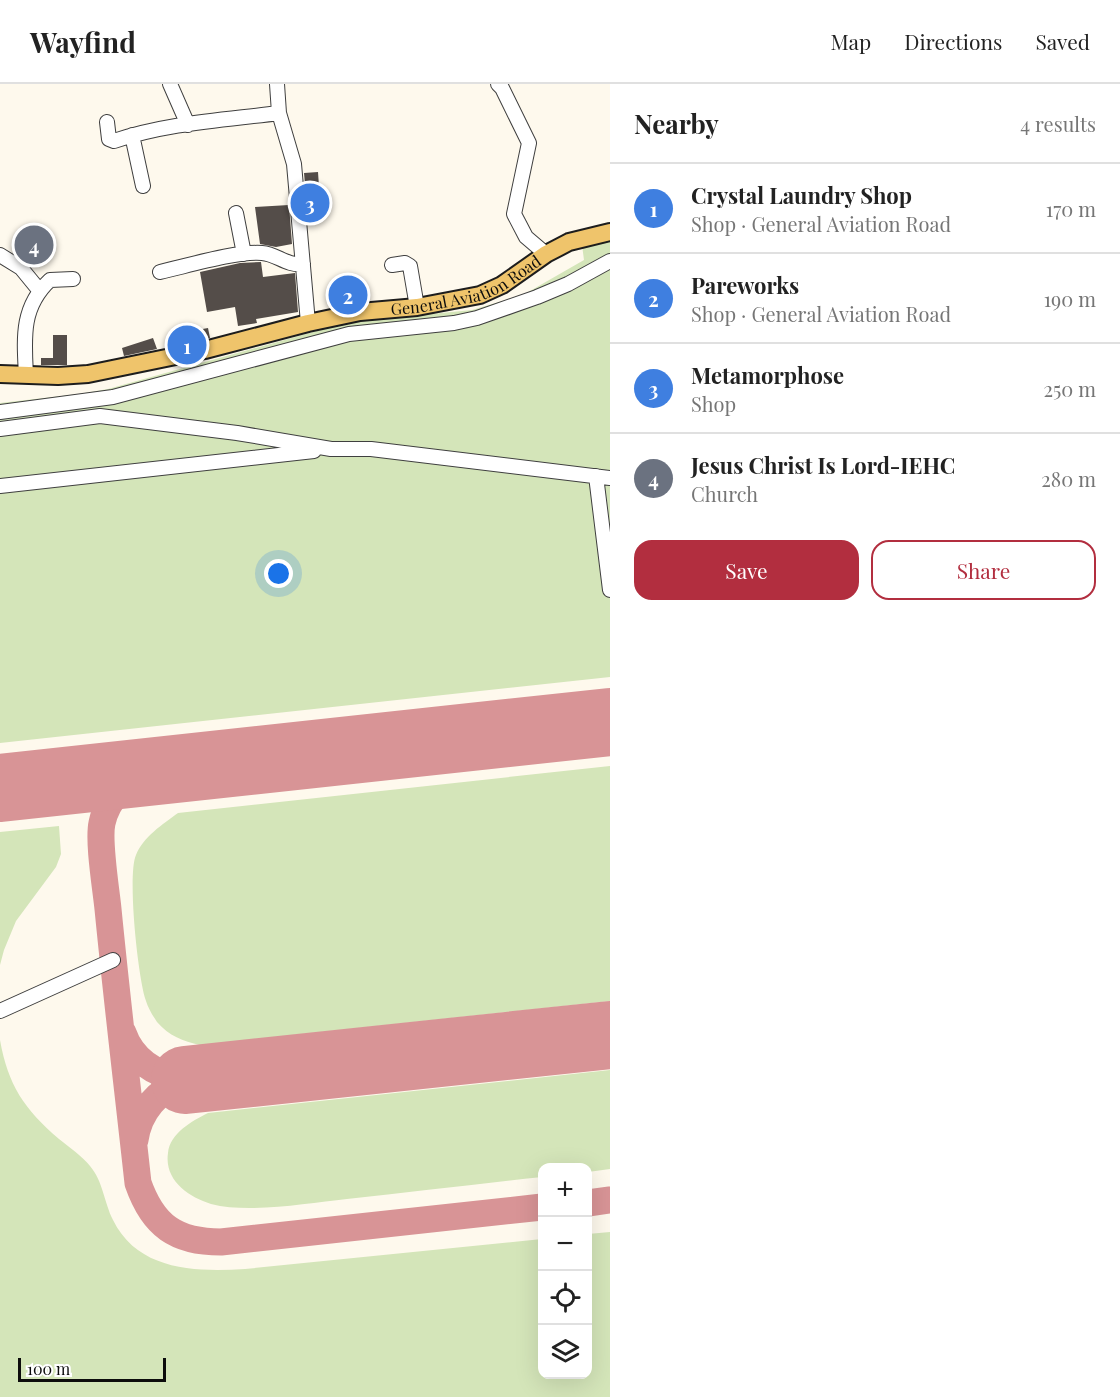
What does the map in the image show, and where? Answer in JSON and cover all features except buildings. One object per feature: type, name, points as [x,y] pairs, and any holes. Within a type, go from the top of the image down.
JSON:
[{"type":"main road","name":"General Aviation Road","points":[[0,374],[58,376],[88,374],[205,350],[360,312],[417,307],[480,295],[502,285],[546,254],[569,242],[610,232]]},
{"type":"street","points":[[170,84],[188,125]]},
{"type":"street","points":[[276,84],[279,113],[294,164],[308,323]]},
{"type":"street","points":[[498,84],[529,143],[514,214],[526,237],[546,254]]},
{"type":"street","points":[[107,122],[111,141],[188,125],[279,113]]},
{"type":"street","points":[[132,135],[143,186]]},
{"type":"street","points":[[236,213],[244,254]]},
{"type":"street","points":[[160,272],[244,254],[264,253],[293,265],[303,264]]},
{"type":"street","points":[[0,255],[21,268],[39,290]]},
{"type":"street","points":[[0,412],[113,397],[349,334],[454,323],[477,318],[568,284],[610,261]]},
{"type":"street","points":[[392,265],[405,263],[410,266],[417,307]]},
{"type":"street","points":[[26,375],[27,316],[39,290],[50,279],[73,279]]},
{"type":"street","points":[[0,429],[100,416],[237,433],[330,448],[371,449],[603,477],[610,590]]},
{"type":"street","points":[[0,486],[330,448]]},
{"type":"street","points":[[0,1011],[114,960]]},
{"type":"green space","points":[[610,242],[610,677],[0,743],[0,403],[108,389],[349,322],[472,310],[523,295],[584,260],[582,245]]},
{"type":"green space","points":[[610,766],[610,1001],[200,1045],[171,1034],[157,1022],[151,1012],[143,989],[137,950],[133,904],[134,866],[136,855],[143,842],[178,813]]},
{"type":"green space","points":[[59,826],[61,854],[56,867],[16,921],[0,965],[0,832]]},
{"type":"green space","points":[[0,1040],[3,1056],[19,1095],[47,1128],[90,1166],[101,1185],[113,1220],[124,1237],[137,1250],[170,1265],[207,1270],[245,1269],[538,1239],[538,1379],[592,1379],[592,1234],[610,1232],[610,1397],[0,1397]]},
{"type":"green space","points":[[610,1070],[610,1169],[592,1171],[592,1163],[538,1163],[538,1177],[297,1205],[261,1208],[226,1207],[202,1201],[186,1192],[174,1179],[168,1163],[170,1146],[177,1134],[208,1113]]},
{"type":"taxiway","points":[[155,771],[128,784],[115,796],[105,813],[101,841],[138,1183],[144,1198],[159,1221],[179,1235],[191,1239],[221,1242],[538,1207]]},
{"type":"taxiway","points":[[123,1033],[133,1052],[147,1065],[165,1075],[185,1080]]},
{"type":"taxiway","points":[[135,1140],[141,1120],[151,1103],[166,1090],[185,1080]]},
{"type":"taxiway","points":[[592,1202],[610,1200]]},
{"type":"runway","points":[[0,788],[610,722]]},
{"type":"runway","points":[[185,1080],[610,1035]]},
{"type":"place","name":"Metamorphose","points":[[310,203]]},
{"type":"place","name":"Jesus Christ Is Lord-IEHC","points":[[34,245]]},
{"type":"place","name":"Pareworks","points":[[348,295]]},
{"type":"place","name":"Crystal Laundry Shop","points":[[187,345]]}]
